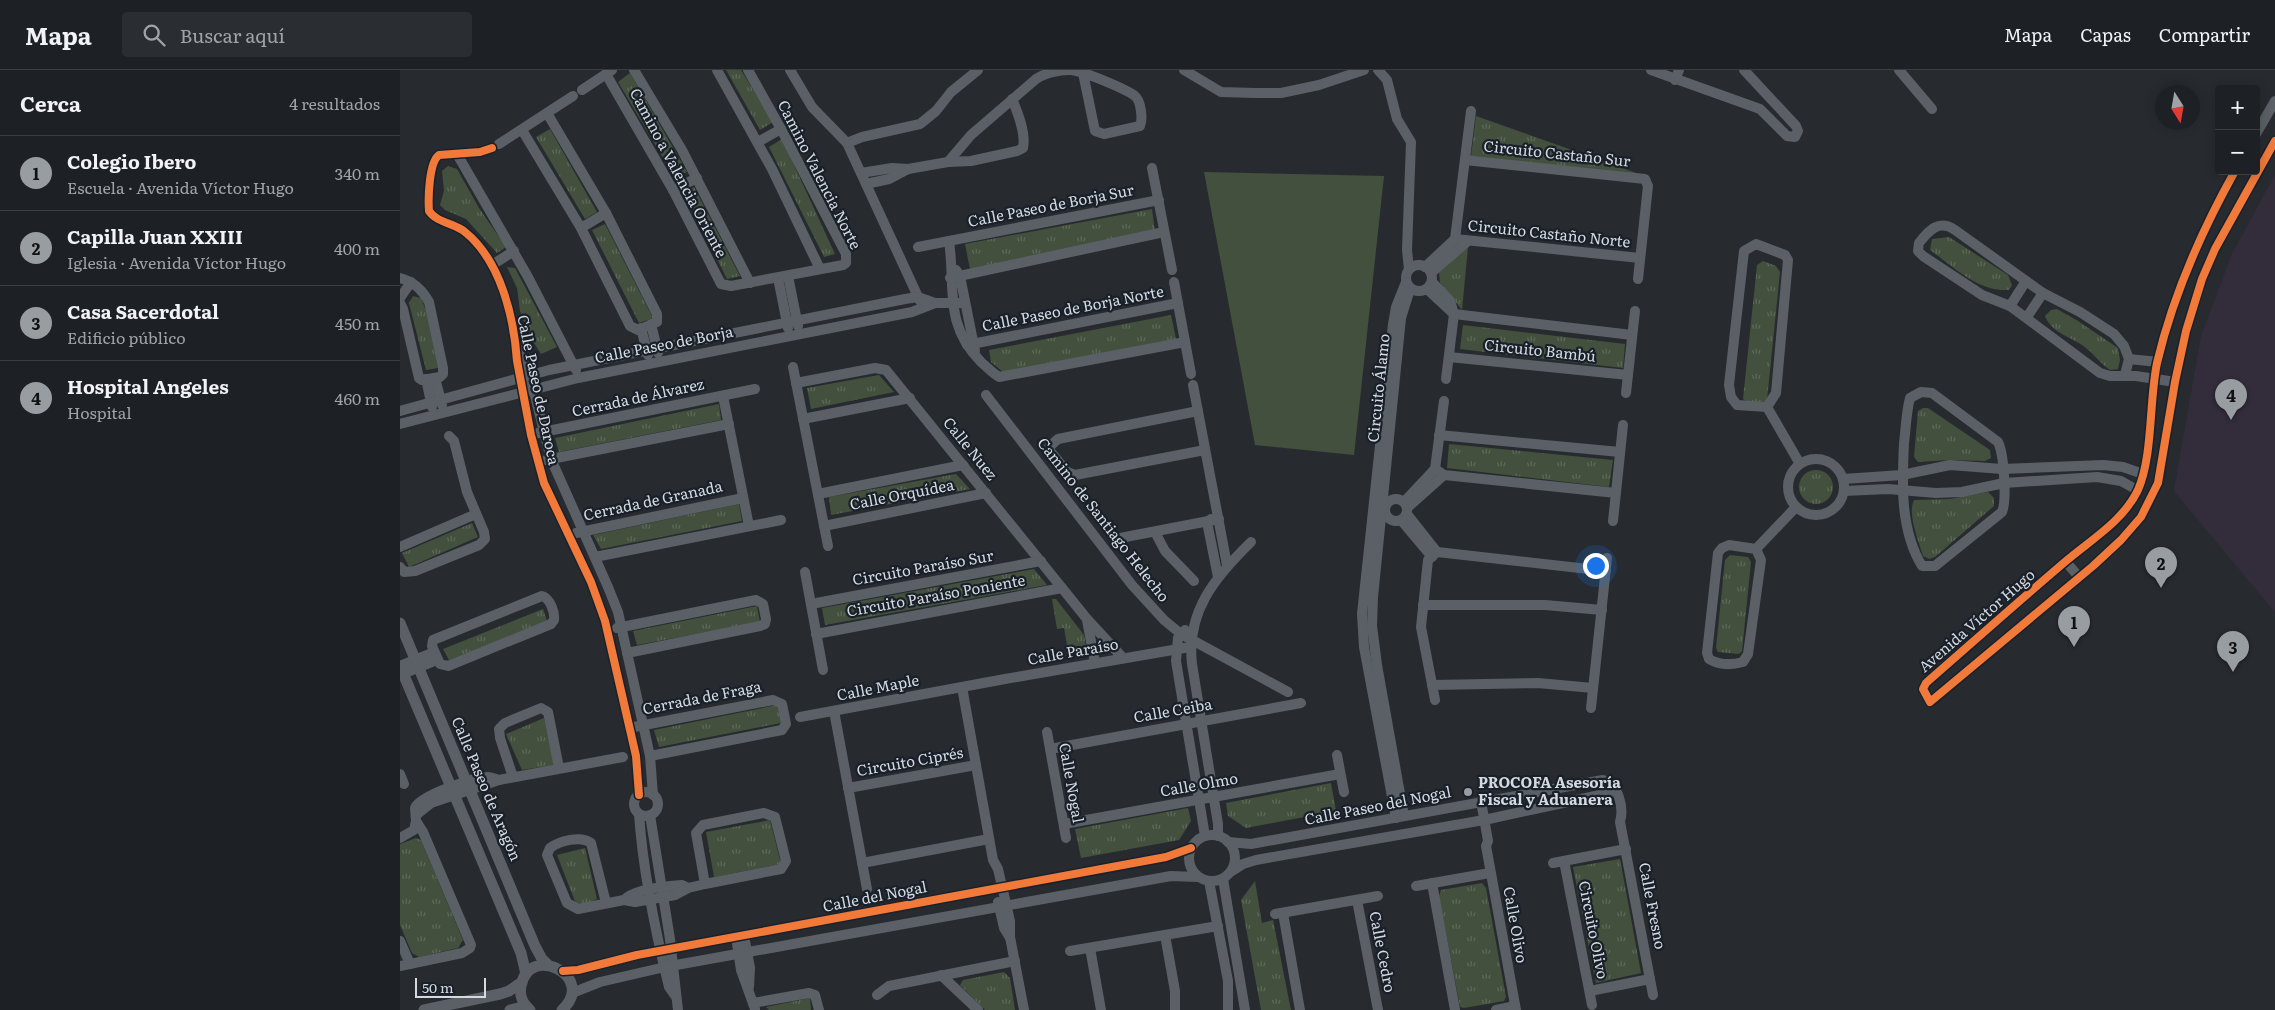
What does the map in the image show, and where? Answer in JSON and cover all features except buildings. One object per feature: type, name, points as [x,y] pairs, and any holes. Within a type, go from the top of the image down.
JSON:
[{"type":"street","points":[[634,70],[697,178],[750,283]]},
{"type":"street","points":[[717,70],[758,142],[820,270]]},
{"type":"street","name":"Camino Valencia Norte","points":[[724,285],[731,286],[750,283],[843,265],[846,263],[847,258],[781,129],[748,70]]},
{"type":"street","points":[[790,70],[812,107],[847,143],[924,309]]},
{"type":"street","points":[[847,143],[862,137],[920,124],[936,111],[951,92],[978,70]]},
{"type":"street","points":[[948,162],[972,135],[1012,99],[1044,74],[1070,70],[1083,73],[1136,97],[1142,120],[1140,126],[1104,134],[1095,131],[1083,73]]},
{"type":"street","points":[[1184,70],[1221,92],[1255,94],[1282,93],[1319,85],[1364,70]]},
{"type":"street","points":[[1378,70],[1387,80],[1397,119],[1411,142],[1407,250],[1408,285],[1419,292],[1455,239],[1472,111]]},
{"type":"street","points":[[1651,70],[1677,75],[1760,109],[1787,136],[1796,137],[1798,131],[1796,126],[1744,70]]},
{"type":"street","points":[[1899,70],[1932,109]]},
{"type":"street","name":"Calle Paseo de Daroca","points":[[609,72],[495,146],[480,152],[439,155],[433,161],[429,211],[438,219],[464,231],[472,238],[492,265],[504,297],[517,345],[526,359],[551,459],[608,587],[622,627],[650,756],[653,796]]},
{"type":"street","name":"Camino a Valencia Oriente","points":[[609,72],[673,190],[718,280],[724,285]]},
{"type":"street","points":[[1760,109],[1770,98]]},
{"type":"street","points":[[861,174],[892,168],[908,169],[948,162],[971,161],[1017,152],[1023,148],[1024,142],[1012,99]]},
{"type":"street","points":[[2258,130],[2275,101]]},
{"type":"street","points":[[522,130],[581,228],[630,326],[638,330],[656,322],[657,314],[606,214],[547,113]]},
{"type":"street","points":[[758,142],[781,129]]},
{"type":"street","name":"Avenida Víctor Hugo","points":[[2233,175],[2197,242],[2158,362],[2154,379],[2144,474],[2137,490],[2121,515],[2109,527],[1926,682],[1924,689],[1930,702],[2079,577],[2121,540],[2141,518],[2158,483],[2175,382],[2196,296],[2215,249],[2275,142]]},
{"type":"street","name":"Calle Paseo de Daroca","points":[[457,154],[514,251],[574,364],[578,378]]},
{"type":"street","name":"Circuito Castaño Sur","points":[[1465,160],[1645,179],[1648,186],[1640,258]]},
{"type":"street","name":"Calle Paseo de Borja Sur","points":[[1152,168],[1172,270]]},
{"type":"street","points":[[866,184],[889,179],[908,169]]},
{"type":"street","points":[[673,190],[697,178]]},
{"type":"street","name":"Calle Paseo de Borja Sur","points":[[918,247],[1158,200]]},
{"type":"street","points":[[581,228],[606,214]]},
{"type":"street","points":[[2125,375],[2129,359],[2124,346],[2114,334],[2080,312],[2043,293],[1949,226],[1935,226],[1918,243],[1918,251],[1923,256],[1982,294],[2010,306],[2027,317],[2092,368],[2110,376],[2125,375],[2175,382]]},
{"type":"street","points":[[955,277],[1164,232]]},
{"type":"street","name":"Circuito Castaño Norte","points":[[1455,239],[1640,258]]},
{"type":"street","points":[[949,241],[955,277],[965,303]]},
{"type":"street","points":[[1429,278],[1468,241]]},
{"type":"street","points":[[2197,242],[2215,249]]},
{"type":"street","points":[[1756,244],[1785,255],[1788,260],[1776,393],[1767,407],[1737,405],[1730,397],[1729,385],[1744,251],[1756,244]]},
{"type":"street","points":[[492,265],[514,251]]},
{"type":"street","points":[[1638,279],[1640,258]]},
{"type":"street","points":[[1409,269],[1417,265],[1429,278],[1454,314],[1446,379]]},
{"type":"street","points":[[783,277],[794,335]]},
{"type":"street","points":[[953,303],[955,277]]},
{"type":"street","points":[[400,278],[411,282],[426,295],[432,312],[443,370],[442,376],[422,380],[417,374],[403,309],[400,303]]},
{"type":"street","points":[[2010,306],[2026,281]]},
{"type":"street","points":[[400,298],[411,282]]},
{"type":"street","name":"Calle Paseo de Borja Norte","points":[[1174,282],[1191,374]]},
{"type":"street","name":"Circuito Álamo","points":[[1400,817],[1377,690],[1362,629],[1369,540],[1392,324],[1408,285]]},
{"type":"street","name":"Circuito Álamo","points":[[1377,690],[1372,626],[1379,530],[1401,318],[1408,285]]},
{"type":"street","points":[[2027,317],[2043,293]]},
{"type":"street","name":"Calle Paseo de Borja","points":[[400,411],[530,374],[792,321],[918,297],[935,302],[965,303]]},
{"type":"street","name":"Calle Paseo de Borja","points":[[400,424],[534,388],[924,309],[935,302]]},
{"type":"street","name":"Calle Paseo de Borja Norte","points":[[953,303],[960,333],[976,356],[999,377],[1185,342]]},
{"type":"street","name":"Calle Paseo de Borja Norte","points":[[965,303],[970,345]]},
{"type":"street","name":"Calle Paseo de Borja Norte","points":[[970,345],[1178,303]]},
{"type":"street","points":[[1626,393],[1634,311]]},
{"type":"street","name":"Circuito Bambú","points":[[1454,314],[1632,335]]},
{"type":"street","points":[[646,326],[655,362]]},
{"type":"street","name":"Calle Paseo de Daroca","points":[[517,345],[516,362],[537,462],[552,502],[595,592],[608,631],[638,769],[639,795]]},
{"type":"street","name":"Circuito Bambú","points":[[1449,357],[1628,375]]},
{"type":"street","points":[[2129,359],[2158,362]]},
{"type":"street","points":[[793,367],[828,546]]},
{"type":"street","name":"Calle Nuez","points":[[796,383],[880,368],[890,373],[1087,619],[1123,658]]},
{"type":"street","points":[[431,378],[439,414]]},
{"type":"street","points":[[1193,385],[1227,565]]},
{"type":"street","name":"Cerrada de Álvarez","points":[[530,435],[755,389]]},
{"type":"street","points":[[1921,392],[1932,393],[1998,442],[2001,449],[2002,469],[2004,508],[2002,512],[1935,566],[1928,568],[1922,566],[1915,556],[1909,538],[1903,490],[1902,474],[1907,409],[1910,398],[1921,392]]},
{"type":"street","name":"Camino de Santiago Helecho","points":[[986,395],[1132,585],[1160,616],[1187,640],[1288,692]]},
{"type":"street","name":"Cerrada de Álvarez","points":[[723,396],[749,526]]},
{"type":"street","points":[[803,419],[910,398]]},
{"type":"street","points":[[1369,540],[1402,513],[1440,472],[1440,434],[1444,401]]},
{"type":"street","points":[[1767,407],[1800,464]]},
{"type":"street","points":[[1198,411],[1058,439],[1050,444],[1050,451],[1067,472],[1075,475],[1205,450]]},
{"type":"street","points":[[537,462],[728,424]]},
{"type":"street","points":[[1613,521],[1623,425]]},
{"type":"street","points":[[1440,434],[1620,452]]},
{"type":"street","points":[[400,567],[404,572],[410,572],[483,543],[485,536],[467,492],[454,441],[450,436]]},
{"type":"street","points":[[1817,459],[1825,460],[1839,470],[1843,479],[1844,491],[1836,507],[1829,512],[1812,515],[1796,507],[1788,485],[1794,470],[1800,464],[1817,459]]},
{"type":"street","points":[[1843,479],[1902,474],[1950,465],[2002,469],[2084,464],[2123,467],[2144,474]]},
{"type":"street","points":[[2084,464],[2084,479]]},
{"type":"street","name":"Calle Orquídea","points":[[818,494],[963,465]]},
{"type":"street","points":[[1440,472],[1616,493]]},
{"type":"street","points":[[1376,476],[1390,501]]},
{"type":"street","points":[[1844,491],[1903,490],[1936,494],[1962,492],[2004,484],[2097,477],[2121,481],[2137,490]]},
{"type":"street","name":"Calle Orquídea","points":[[824,526],[986,493]]},
{"type":"street","name":"Cerrada de Granada","points":[[569,536],[581,530],[743,498]]},
{"type":"street","points":[[1402,513],[1385,510],[1390,501],[1398,499],[1402,513],[1434,554],[1606,570]]},
{"type":"street","points":[[1756,549],[1796,507]]},
{"type":"street","points":[[400,547],[476,514]]},
{"type":"street","points":[[1115,539],[1207,522],[1218,516]]},
{"type":"street","points":[[594,556],[781,520]]},
{"type":"street","points":[[1207,522],[1218,576]]},
{"type":"street","points":[[2109,527],[2121,540]]},
{"type":"street","points":[[1155,532],[1165,551],[1194,581]]},
{"type":"street","points":[[1218,836],[1187,640],[1194,620],[1218,576],[1250,542]]},
{"type":"street","points":[[1729,545],[1756,549],[1761,560],[1748,654],[1743,662],[1734,664],[1715,663],[1709,659],[1707,652],[1718,553],[1722,548],[1729,545]]},
{"type":"street","points":[[1434,554],[1428,560],[1421,627],[1435,700]]},
{"type":"street","points":[[1591,708],[1607,558]]},
{"type":"street","name":"Circuito Paraíso Sur","points":[[811,604],[1040,561]]},
{"type":"street","points":[[2066,562],[2079,577]]},
{"type":"street","points":[[805,572],[823,670]]},
{"type":"street","points":[[595,592],[608,587]]},
{"type":"street","name":"Circuito Paraíso Poniente","points":[[816,634],[1062,588]]},
{"type":"street","points":[[542,596],[548,600],[554,614],[554,620],[550,624],[457,662],[445,666],[436,656],[432,644],[436,638],[542,596]]},
{"type":"street","points":[[608,631],[756,600],[763,604],[766,619],[765,624],[760,626],[627,653]]},
{"type":"street","points":[[1423,605],[1545,605],[1602,610]]},
{"type":"street","name":"Calle Nuez","points":[[1087,619],[1095,663]]},
{"type":"street","name":"Calle Paseo de Aragón","points":[[400,623],[535,946],[548,965]]},
{"type":"street","name":"Calle Paraíso","points":[[962,687],[1176,650],[1187,640]]},
{"type":"street","points":[[1176,650],[1186,724],[1205,836]]},
{"type":"street","points":[[401,669],[436,656]]},
{"type":"street","name":"Calle Paseo de Aragón","points":[[401,669],[520,953],[524,978],[522,999],[528,1008]]},
{"type":"street","points":[[1432,685],[1489,682],[1538,683],[1593,688]]},
{"type":"street","name":"Calle Maple","points":[[800,718],[962,687]]},
{"type":"street","name":"Circuito Ciprés","points":[[962,687],[993,860],[998,869],[1004,928],[1010,937],[1024,1010]]},
{"type":"street","name":"Cerrada de Fraga","points":[[629,728],[773,700],[782,704],[786,724],[782,730],[650,756]]},
{"type":"street","name":"Calle Ceiba","points":[[1050,749],[1300,703]]},
{"type":"street","points":[[513,777],[500,738],[499,729],[505,723],[540,708],[548,712],[559,768]]},
{"type":"street","name":"Circuito Ciprés","points":[[834,711],[867,889]]},
{"type":"street","name":"Calle Nogal","points":[[1047,732],[1066,838]]},
{"type":"street","points":[[1337,755],[1344,792]]},
{"type":"street","points":[[400,838],[414,830],[415,808],[420,800],[468,786],[624,757]]},
{"type":"street","name":"Circuito Ciprés","points":[[848,788],[976,765]]},
{"type":"street","points":[[400,774],[404,784]]},
{"type":"street","name":"Calle Olmo","points":[[1064,824],[1340,774]]},
{"type":"street","name":"Calle Paseo del Nogal","points":[[1228,842],[1251,844],[1603,780],[1614,786]]},
{"type":"street","points":[[1608,795],[1614,786]]},
{"type":"street","name":"Calle Fresno","points":[[1614,786],[1621,811],[1620,822]]},
{"type":"street","points":[[666,950],[648,895],[639,814],[634,805],[639,795],[646,793],[653,796],[657,806],[650,815],[662,893],[669,966],[669,987],[676,997],[678,1010]]},
{"type":"street","name":"Calle Paseo del Nogal","points":[[1232,871],[1243,864],[1256,860],[1481,820],[1600,795],[1608,795]]},
{"type":"street","name":"Calle Fresno","points":[[1608,795],[1620,822],[1653,995]]},
{"type":"street","name":"Calle Olivo","points":[[1478,802],[1483,843],[1486,846],[1515,1008]]},
{"type":"street","points":[[606,904],[594,851],[588,840],[579,839],[550,848],[547,855],[567,903],[578,909],[606,904],[624,900],[634,893],[675,895],[688,888],[776,871],[784,867],[786,861],[775,817],[764,813],[703,825],[698,828],[696,833],[705,884]]},
{"type":"street","points":[[639,814],[650,815]]},
{"type":"street","points":[[400,941],[405,965],[462,953],[470,948],[471,941],[416,818]]},
{"type":"street","points":[[1205,836],[1218,836],[1228,842],[1236,858],[1232,871],[1223,879],[1210,881],[1198,877],[1190,864],[1191,848],[1194,843],[1205,836]]},
{"type":"street","points":[[862,862],[989,839]]},
{"type":"street","name":"Calle del Nogal","points":[[563,971],[578,970],[666,950],[1166,857],[1191,848]]},
{"type":"street","name":"Circuito Olivo","points":[[1592,1005],[1559,862],[1626,850]]},
{"type":"street","points":[[1416,886],[1490,873]]},
{"type":"street","name":"Calle del Nogal","points":[[572,993],[600,982],[743,952],[1171,876],[1198,877]]},
{"type":"street","points":[[1223,879],[1245,1010]]},
{"type":"street","points":[[1210,881],[1228,981],[1228,1010]]},
{"type":"street","points":[[1432,884],[1455,1010]]},
{"type":"street","points":[[1300,1010],[1279,914],[1378,896]]},
{"type":"street","name":"Calle Cedro","points":[[1357,900],[1378,1010]]},
{"type":"street","points":[[1070,951],[1218,926]]},
{"type":"street","points":[[1165,935],[1175,991],[1175,1010]]},
{"type":"street","points":[[740,937],[743,952],[743,976],[749,987],[754,1007],[808,993],[815,995],[819,1010]]},
{"type":"street","points":[[1090,948],[1101,1010]]},
{"type":"street","points":[[877,995],[889,986],[1015,961]]},
{"type":"street","points":[[432,1009],[509,991],[540,965],[548,965],[563,971],[568,977],[572,993],[563,1010]]},
{"type":"street","points":[[941,975],[978,1010]]},
{"type":"street","points":[[1590,990],[1650,979]]},
{"type":"street","points":[[510,1010],[528,1008]]},
{"type":"street","points":[[1496,1010],[1515,1008]]},
{"type":"shaded area","points":[[2275,175],[2275,612],[2174,491],[2201,336],[2232,254]]},
{"type":"green space","points":[[726,70],[741,70],[773,122],[760,130]]},
{"type":"green space","points":[[630,73],[687,172],[675,178],[618,82]]},
{"type":"green space","points":[[1476,116],[1639,174],[1471,156]]},
{"type":"green space","points":[[550,129],[597,212],[585,219],[536,137]]},
{"type":"green space","points":[[782,139],[835,254],[824,257],[769,147]]},
{"type":"green space","points":[[448,166],[457,169],[479,208],[506,247],[497,253],[466,219],[445,210],[440,205],[444,191],[442,171]]},
{"type":"green space","points":[[1204,172],[1384,176],[1354,455],[1255,445]]},
{"type":"green space","points":[[694,187],[740,276],[727,279],[684,192]]},
{"type":"green space","points":[[1152,209],[1155,232],[970,269],[965,244]]},
{"type":"green space","points":[[605,224],[653,318],[639,323],[592,230]]},
{"type":"green space","points":[[1949,237],[2008,275],[2012,285],[2009,290],[1998,290],[1977,283],[1957,271],[1930,250],[1932,239]]},
{"type":"green space","points":[[1468,247],[1462,310],[1440,283],[1439,272]]},
{"type":"green space","points":[[1763,261],[1776,266],[1780,272],[1767,400],[1755,403],[1743,399],[1757,265]]},
{"type":"green space","points":[[507,267],[515,268],[557,347],[541,354],[528,333],[520,311],[517,288]]},
{"type":"green space","points":[[413,296],[421,298],[426,311],[438,368],[426,370],[409,303]]},
{"type":"green space","points":[[2057,309],[2118,348],[2120,360],[2118,369],[2110,370],[2081,344],[2053,327],[2045,316],[2051,310]]},
{"type":"green space","points":[[1171,315],[1176,339],[1003,372],[991,362],[989,350]]},
{"type":"green space","points":[[1463,325],[1625,344],[1623,368],[1460,349]]},
{"type":"green space","points":[[879,375],[894,392],[811,409],[807,388]]},
{"type":"green space","points":[[719,404],[721,420],[559,452],[555,438]]},
{"type":"green space","points":[[1928,408],[1990,450],[1991,458],[1985,461],[1950,460],[1918,462],[1914,457],[1918,411]]},
{"type":"green space","points":[[1449,444],[1613,460],[1609,487],[1447,468]]},
{"type":"green space","points":[[1816,470],[1828,475],[1833,487],[1828,499],[1816,504],[1804,499],[1799,487],[1804,475]]},
{"type":"green space","points":[[956,474],[970,489],[831,515],[829,497]]},
{"type":"green space","points":[[1988,492],[1994,498],[1994,506],[1935,557],[1929,559],[1923,556],[1913,520],[1912,506],[1914,500],[1950,499]]},
{"type":"green space","points":[[739,504],[742,521],[601,549],[593,535]]},
{"type":"green space","points":[[472,523],[478,537],[409,567],[402,553]]},
{"type":"green space","points":[[1730,555],[1748,557],[1751,562],[1742,651],[1739,654],[1718,652],[1716,648],[1725,560]]},
{"type":"green space","points":[[1034,569],[1047,585],[825,625],[822,608]]},
{"type":"green space","points":[[1052,599],[1056,599],[1084,635],[1087,652],[1069,656],[1064,628],[1057,629]]},
{"type":"green space","points":[[757,606],[760,622],[637,645],[633,631]]},
{"type":"green space","points":[[543,609],[547,621],[449,660],[443,649]]},
{"type":"green space","points":[[777,705],[781,723],[659,747],[654,730]]},
{"type":"green space","points":[[544,718],[554,765],[522,770],[506,734]]},
{"type":"green space","points":[[1331,783],[1336,811],[1246,828],[1228,816],[1226,803]]},
{"type":"green space","points":[[1188,808],[1191,821],[1179,840],[1081,858],[1075,829]]},
{"type":"green space","points":[[770,820],[781,864],[714,877],[706,832]]},
{"type":"green space","points":[[416,838],[421,840],[463,940],[458,948],[419,957],[412,953],[400,925],[400,844]]},
{"type":"green space","points":[[585,848],[597,899],[588,903],[576,904],[557,855]]},
{"type":"green space","points":[[1620,859],[1641,973],[1596,983],[1573,867]]},
{"type":"green space","points":[[1255,881],[1262,923],[1273,920],[1291,1010],[1261,1010],[1241,900]]},
{"type":"green space","points":[[1482,883],[1486,888],[1506,997],[1504,1001],[1464,1008],[1460,1007],[1439,896],[1441,890]]},
{"type":"green space","points":[[1004,972],[1010,978],[1015,1010],[985,1010],[960,985],[963,980]]},
{"type":"green space","points":[[810,998],[811,1010],[769,1010],[766,1007]]},
{"type":"cycle path","points":[[2260,168],[2275,141]]},
{"type":"cycle path","points":[[492,148],[480,152],[439,155],[431,172],[429,211],[436,218],[461,229],[477,244],[488,258],[503,291],[513,327],[517,361],[531,435],[544,483],[591,582],[605,621],[636,756],[639,795]]},
{"type":"cycle path","points":[[2233,175],[2189,264],[2171,313],[2157,363],[2143,476],[2132,501],[2106,529],[2066,561],[1926,683],[1923,689],[1930,702],[2093,566],[2121,540],[2141,517],[2158,483],[2175,382],[2186,331],[2202,279],[2215,249],[2256,175]]},
{"type":"cycle path","points":[[563,971],[578,970],[637,955],[1166,857],[1191,848]]},
{"type":"place","name":"Hospital Angeles","points":[[2231,420]]},
{"type":"place","name":"Capilla Juan XXIII","points":[[2161,588]]},
{"type":"place","name":"Colegio Ibero","points":[[2074,647]]},
{"type":"place","name":"Casa Sacerdotal","points":[[2233,672]]},
{"type":"place","name":"PROCOFA Asesoría Fiscal y Aduanera","points":[[1468,792]]}]
